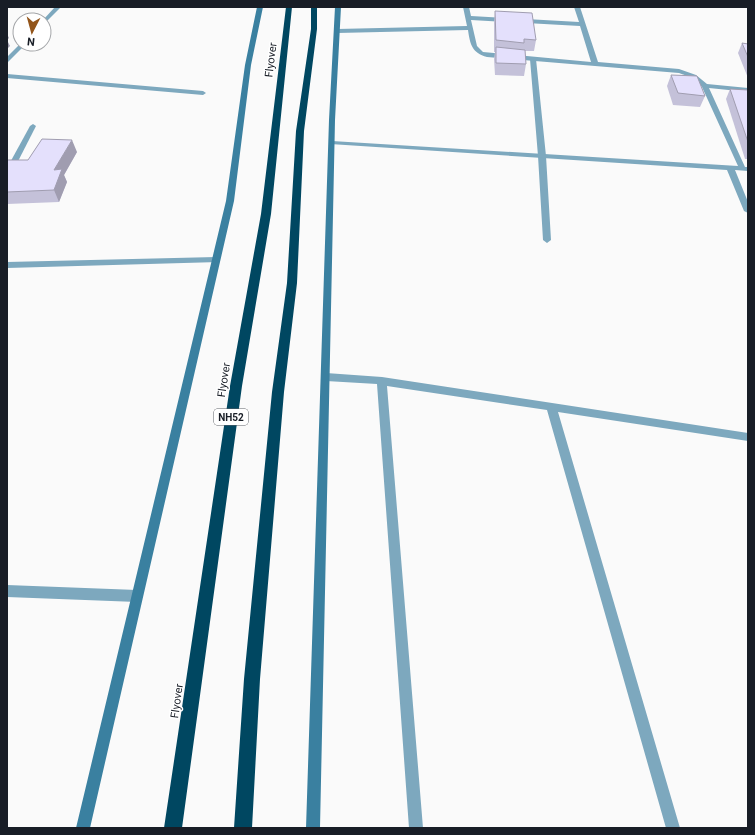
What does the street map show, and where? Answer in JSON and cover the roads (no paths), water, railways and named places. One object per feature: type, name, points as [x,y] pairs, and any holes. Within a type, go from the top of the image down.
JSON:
[{"type":"highway","name":"Flyover","points":[[173,828],[235,394],[266,214],[289,7]]},
{"type":"highway","points":[[243,828],[252,679],[278,392],[292,283],[300,131],[314,29],[314,7]]},
{"type":"main road","points":[[83,828],[230,201],[248,65],[260,7]]},
{"type":"main road","points":[[313,828],[332,143],[338,7]]},
{"type":"street","points":[[332,143],[745,169],[705,86],[700,79],[691,74],[679,71],[532,59],[480,53],[474,47],[466,7]]},
{"type":"street","points":[[577,7],[595,64]]},
{"type":"street","points":[[468,18],[582,24]]},
{"type":"street","points":[[337,31],[470,28]]},
{"type":"street","points":[[7,61],[15,52]]},
{"type":"street","points":[[532,59],[542,156],[547,240]]},
{"type":"street","points":[[7,76],[202,93]]},
{"type":"street","points":[[705,86],[748,90]]},
{"type":"street","points":[[7,175],[33,126]]},
{"type":"street","points":[[730,168],[748,211]]},
{"type":"street","points":[[7,264],[216,260]]},
{"type":"street","points":[[326,377],[382,380],[748,437]]},
{"type":"street","points":[[382,380],[416,828]]},
{"type":"street","points":[[551,406],[672,828]]},
{"type":"street","points":[[7,591],[138,596]]}]
